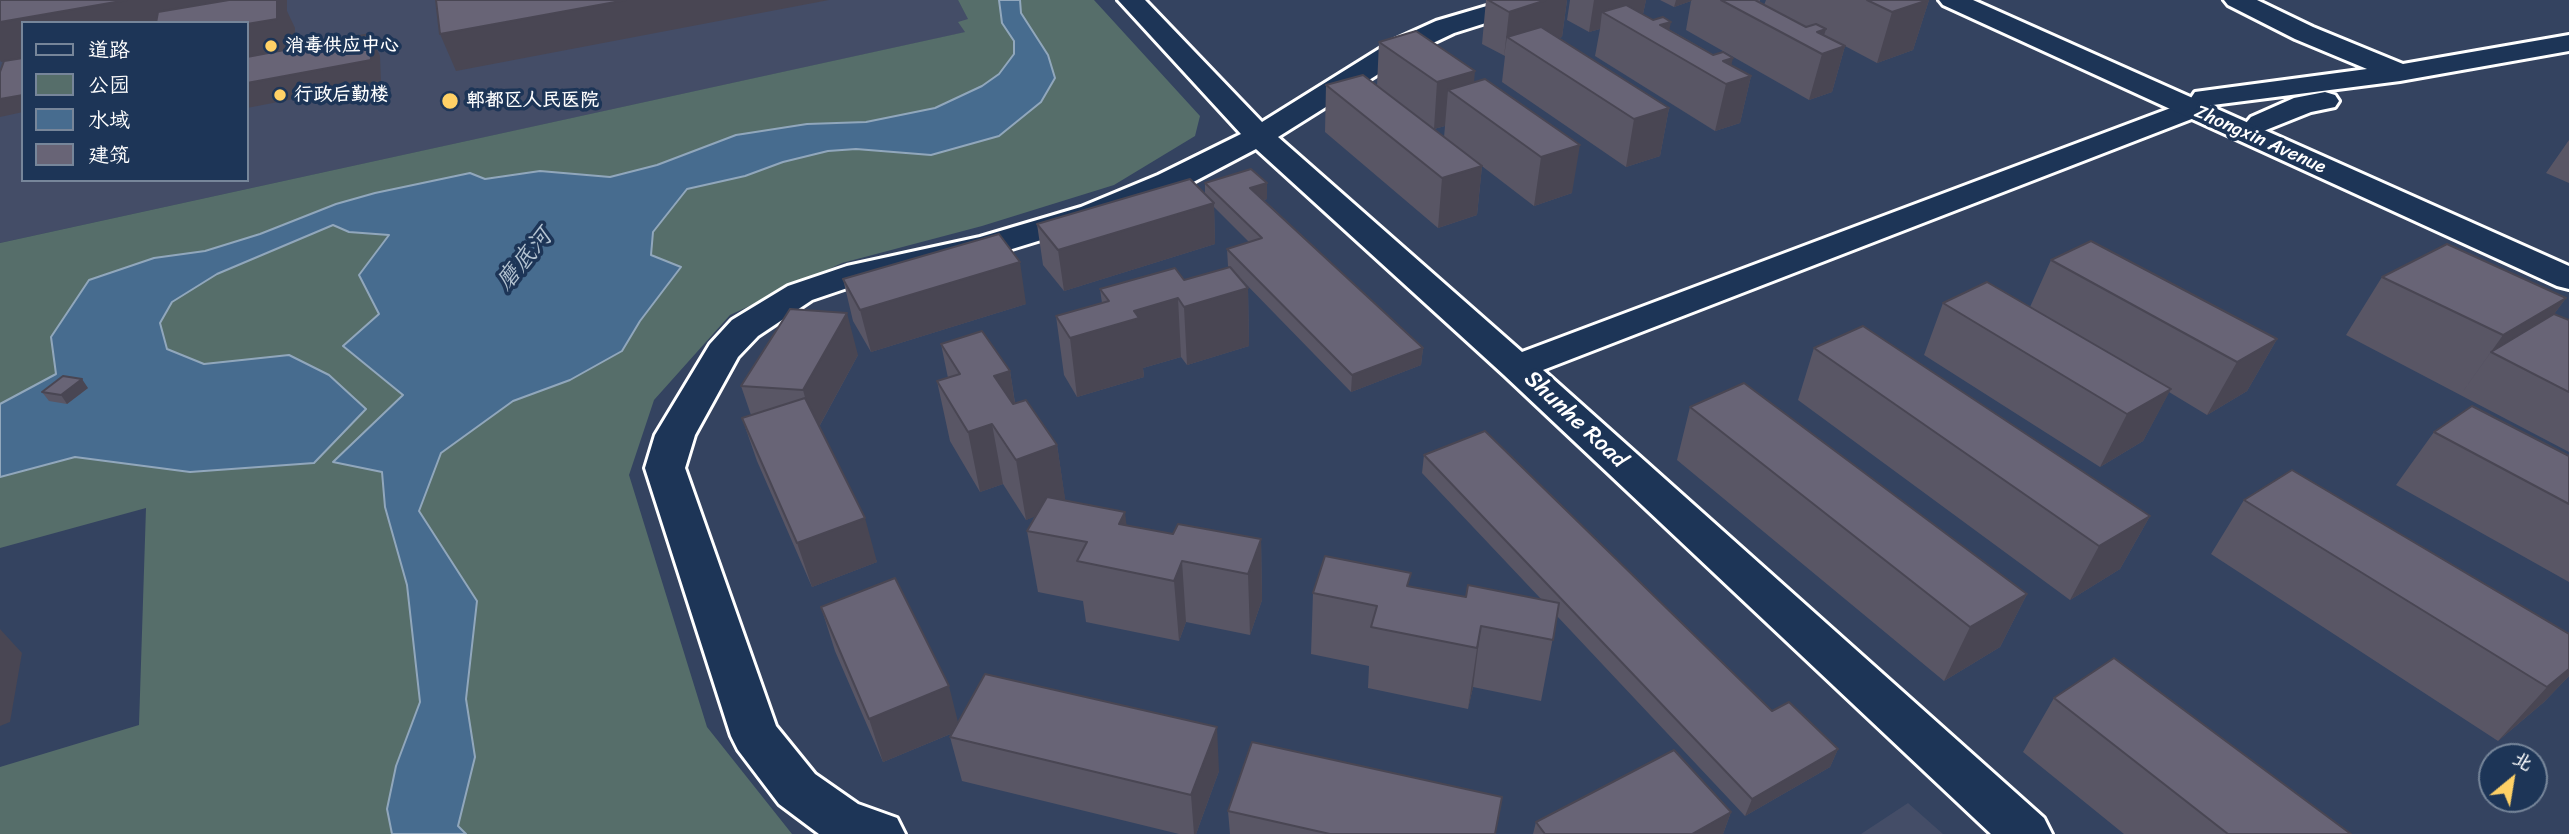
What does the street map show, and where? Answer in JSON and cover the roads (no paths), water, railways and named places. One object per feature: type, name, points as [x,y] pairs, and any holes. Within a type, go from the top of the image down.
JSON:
[{"type":"street","name":"Shunhe Road","points":[[1131,0],[1259,136],[1517,367],[2026,834]]},
{"type":"street","points":[[879,834],[841,821],[797,789],[755,736],[665,468],[676,435],[723,352],[746,328],[800,293],[859,273],[987,246],[1092,215],[1169,182],[1259,136],[1402,47],[1446,27],[1534,0]]},
{"type":"street","name":"Zhongxin Avenue","points":[[1952,0],[2199,104],[2262,123],[2569,260]]},
{"type":"street","name":"Zhongxin Avenue","points":[[1985,0],[2569,279]]},
{"type":"street","points":[[2237,0],[2304,33],[2400,73]]},
{"type":"street","points":[[1517,367],[2199,104],[2400,73],[2569,43]]},
{"type":"street","points":[[2262,123],[2305,104],[2441,83],[2569,59]]},
{"type":"water","name":"磨底河","points":[[999,0],[1020,0],[1021,13],[1048,55],[1055,78],[1041,102],[999,136],[931,155],[856,149],[828,151],[783,162],[745,176],[687,189],[653,232],[651,255],[681,267],[640,321],[622,351],[570,380],[513,401],[441,453],[419,511],[477,601],[466,699],[475,757],[458,826],[466,834],[392,834],[387,809],[396,766],[420,702],[407,585],[385,507],[382,472],[333,462],[403,395],[343,346],[379,314],[359,275],[389,235],[349,232],[333,225],[217,274],[172,302],[160,323],[167,349],[204,364],[289,355],[329,375],[366,409],[314,463],[190,472],[75,457],[0,477],[0,404],[56,374],[51,337],[89,280],[154,258],[205,251],[260,234],[336,204],[375,193],[470,173],[485,179],[540,171],[610,177],[657,165],[736,135],[807,124],[866,122],[935,108],[982,86],[999,74],[1014,54],[1014,41],[1002,23]]},
{"type":"place","name":"消毒供应中心","points":[[271,46]]},
{"type":"place","name":"行政后勤楼","points":[[280,95]]},
{"type":"place","name":"郫都区人民医院","points":[[450,101]]}]
